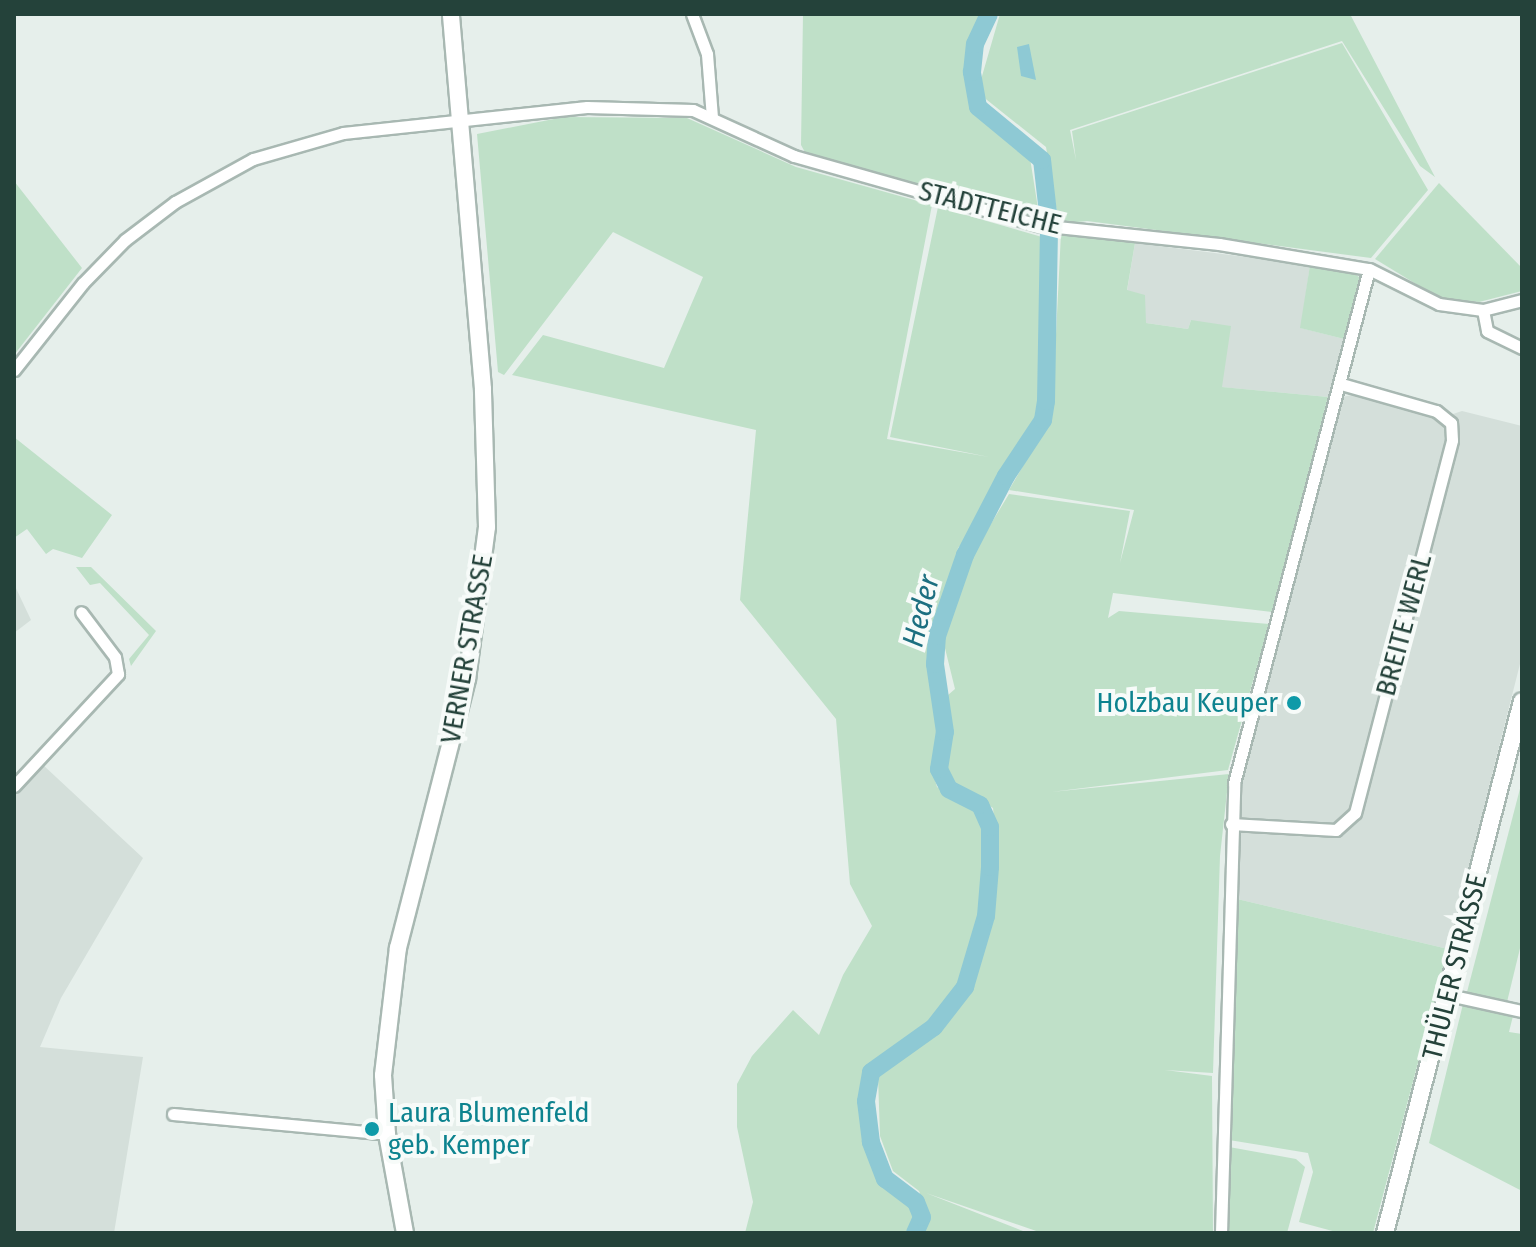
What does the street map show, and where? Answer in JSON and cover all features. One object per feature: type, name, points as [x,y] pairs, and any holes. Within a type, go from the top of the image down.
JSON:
[{"type":"main road","name":"VERNER STRASSE","points":[[405,1233],[387,1134],[383,1075],[398,948],[467,679],[487,527],[483,389],[451,14]]},
{"type":"main road","name":"THÜLER STRASSE","points":[[1385,1233],[1449,995],[1522,701]]},
{"type":"street","points":[[692,14],[707,54],[712,117]]},
{"type":"street","name":"STADTTEICHE","points":[[14,370],[103,260],[201,186],[253,159],[322,137],[587,107],[678,109],[712,117],[794,156],[1038,225],[1219,244],[1369,269],[1439,304],[1483,310],[1522,300]]},
{"type":"street","points":[[1221,1233],[1234,783],[1369,269]]},
{"type":"street","points":[[1483,310],[1487,331],[1522,348]]},
{"type":"street","name":"BREITE WERL","points":[[1231,824],[1336,830],[1355,813],[1452,440],[1451,423],[1436,411],[1341,384]]},
{"type":"street","points":[[14,786],[118,674],[115,657],[81,612]]},
{"type":"street","points":[[1449,995],[1522,1011]]},
{"type":"street","points":[[173,1114],[387,1134]]},
{"type":"shaded area","points":[[1135,243],[1310,265],[1301,328],[1344,339],[1328,397],[1221,387],[1191,320],[1188,329],[1146,323],[1127,291]]},
{"type":"shaded area","points":[[1352,395],[1438,419],[1462,411],[1522,426],[1522,656],[1448,949],[1233,898],[1240,783],[1342,397]]},
{"type":"shaded area","points":[[14,584],[31,620],[14,633]]},
{"type":"shaded area","points":[[42,764],[143,858],[61,998],[40,1047],[143,1057],[114,1233],[14,1233],[14,794]]},
{"type":"green space","points":[[803,14],[980,14],[965,73],[973,108],[1030,158],[1040,221],[807,156],[801,145]]},
{"type":"green space","points":[[1000,14],[1350,14],[1435,177],[1420,166],[1342,41],[1070,130],[1076,160],[1072,131],[1342,43],[1428,190],[1371,258],[1087,221],[1059,224],[1046,147],[982,96],[980,83]]},
{"type":"green space","points":[[564,117],[687,118],[796,167],[932,205],[887,439],[989,457],[890,437],[938,207],[1042,237],[1038,418],[1003,470],[976,527],[958,548],[947,594],[928,633],[939,732],[933,773],[937,787],[976,809],[984,827],[979,914],[999,867],[993,808],[959,787],[947,772],[948,695],[955,689],[943,640],[969,560],[1009,494],[1130,511],[1120,563],[1134,510],[1009,490],[1052,416],[1061,233],[1135,243],[1127,290],[1145,295],[1146,323],[1188,329],[1191,320],[1231,326],[1222,387],[1328,397],[1272,612],[1113,593],[1108,618],[1119,611],[1269,624],[1228,770],[1051,792],[1229,774],[1220,856],[1213,1073],[1165,1070],[1212,1076],[1213,1233],[1042,1233],[926,1193],[1028,1233],[923,1233],[928,1214],[919,1191],[893,1171],[880,1136],[878,1076],[897,1061],[885,1066],[882,1054],[867,1069],[861,1100],[864,1141],[881,1183],[912,1204],[916,1217],[908,1233],[745,1233],[753,1202],[737,1127],[737,1084],[752,1056],[793,1010],[819,1035],[843,975],[872,926],[850,884],[836,719],[740,600],[756,430],[512,375],[543,335],[664,368],[703,277],[613,232],[504,375],[498,372],[477,134]]},
{"type":"green space","points":[[14,181],[82,268],[14,355]]},
{"type":"green space","points":[[1439,183],[1522,268],[1522,291],[1479,302],[1439,298],[1375,259]]},
{"type":"green space","points":[[1310,265],[1352,271],[1360,278],[1344,339],[1300,328]]},
{"type":"green space","points":[[14,437],[112,515],[82,558],[53,549],[46,554],[27,529],[14,538]]},
{"type":"green space","points":[[76,567],[91,567],[156,631],[131,666],[129,659],[149,635],[100,583],[90,585]]},
{"type":"green space","points":[[1522,781],[1522,940],[1507,1002],[1467,992]]},
{"type":"green space","points":[[1233,898],[1448,949],[1373,1233],[1340,1233],[1299,1222],[1313,1172],[1308,1153],[1229,1140]]},
{"type":"green space","points":[[1463,1004],[1513,1016],[1509,1032],[1522,1034],[1522,1191],[1429,1143]]},
{"type":"green space","points":[[1229,1147],[1296,1159],[1305,1167],[1287,1233],[1227,1233]]},
{"type":"water","points":[[1029,44],[1036,80],[1021,76],[1017,47]]},
{"type":"waterway","name":"Heder","points":[[915,1233],[922,1217],[916,1202],[885,1179],[871,1142],[866,1101],[871,1072],[934,1027],[965,987],[986,916],[990,867],[990,827],[980,805],[949,789],[939,769],[945,732],[935,664],[937,636],[965,555],[1006,476],[1043,420],[1046,401],[1049,222],[1042,160],[978,107],[972,72],[975,44],[989,14]]},
{"type":"place","name":"Holzbau Keuper","points":[[1294,703]]},
{"type":"place","name":"Laura Blumenfeld geb. Kemper","points":[[372,1129]]}]
